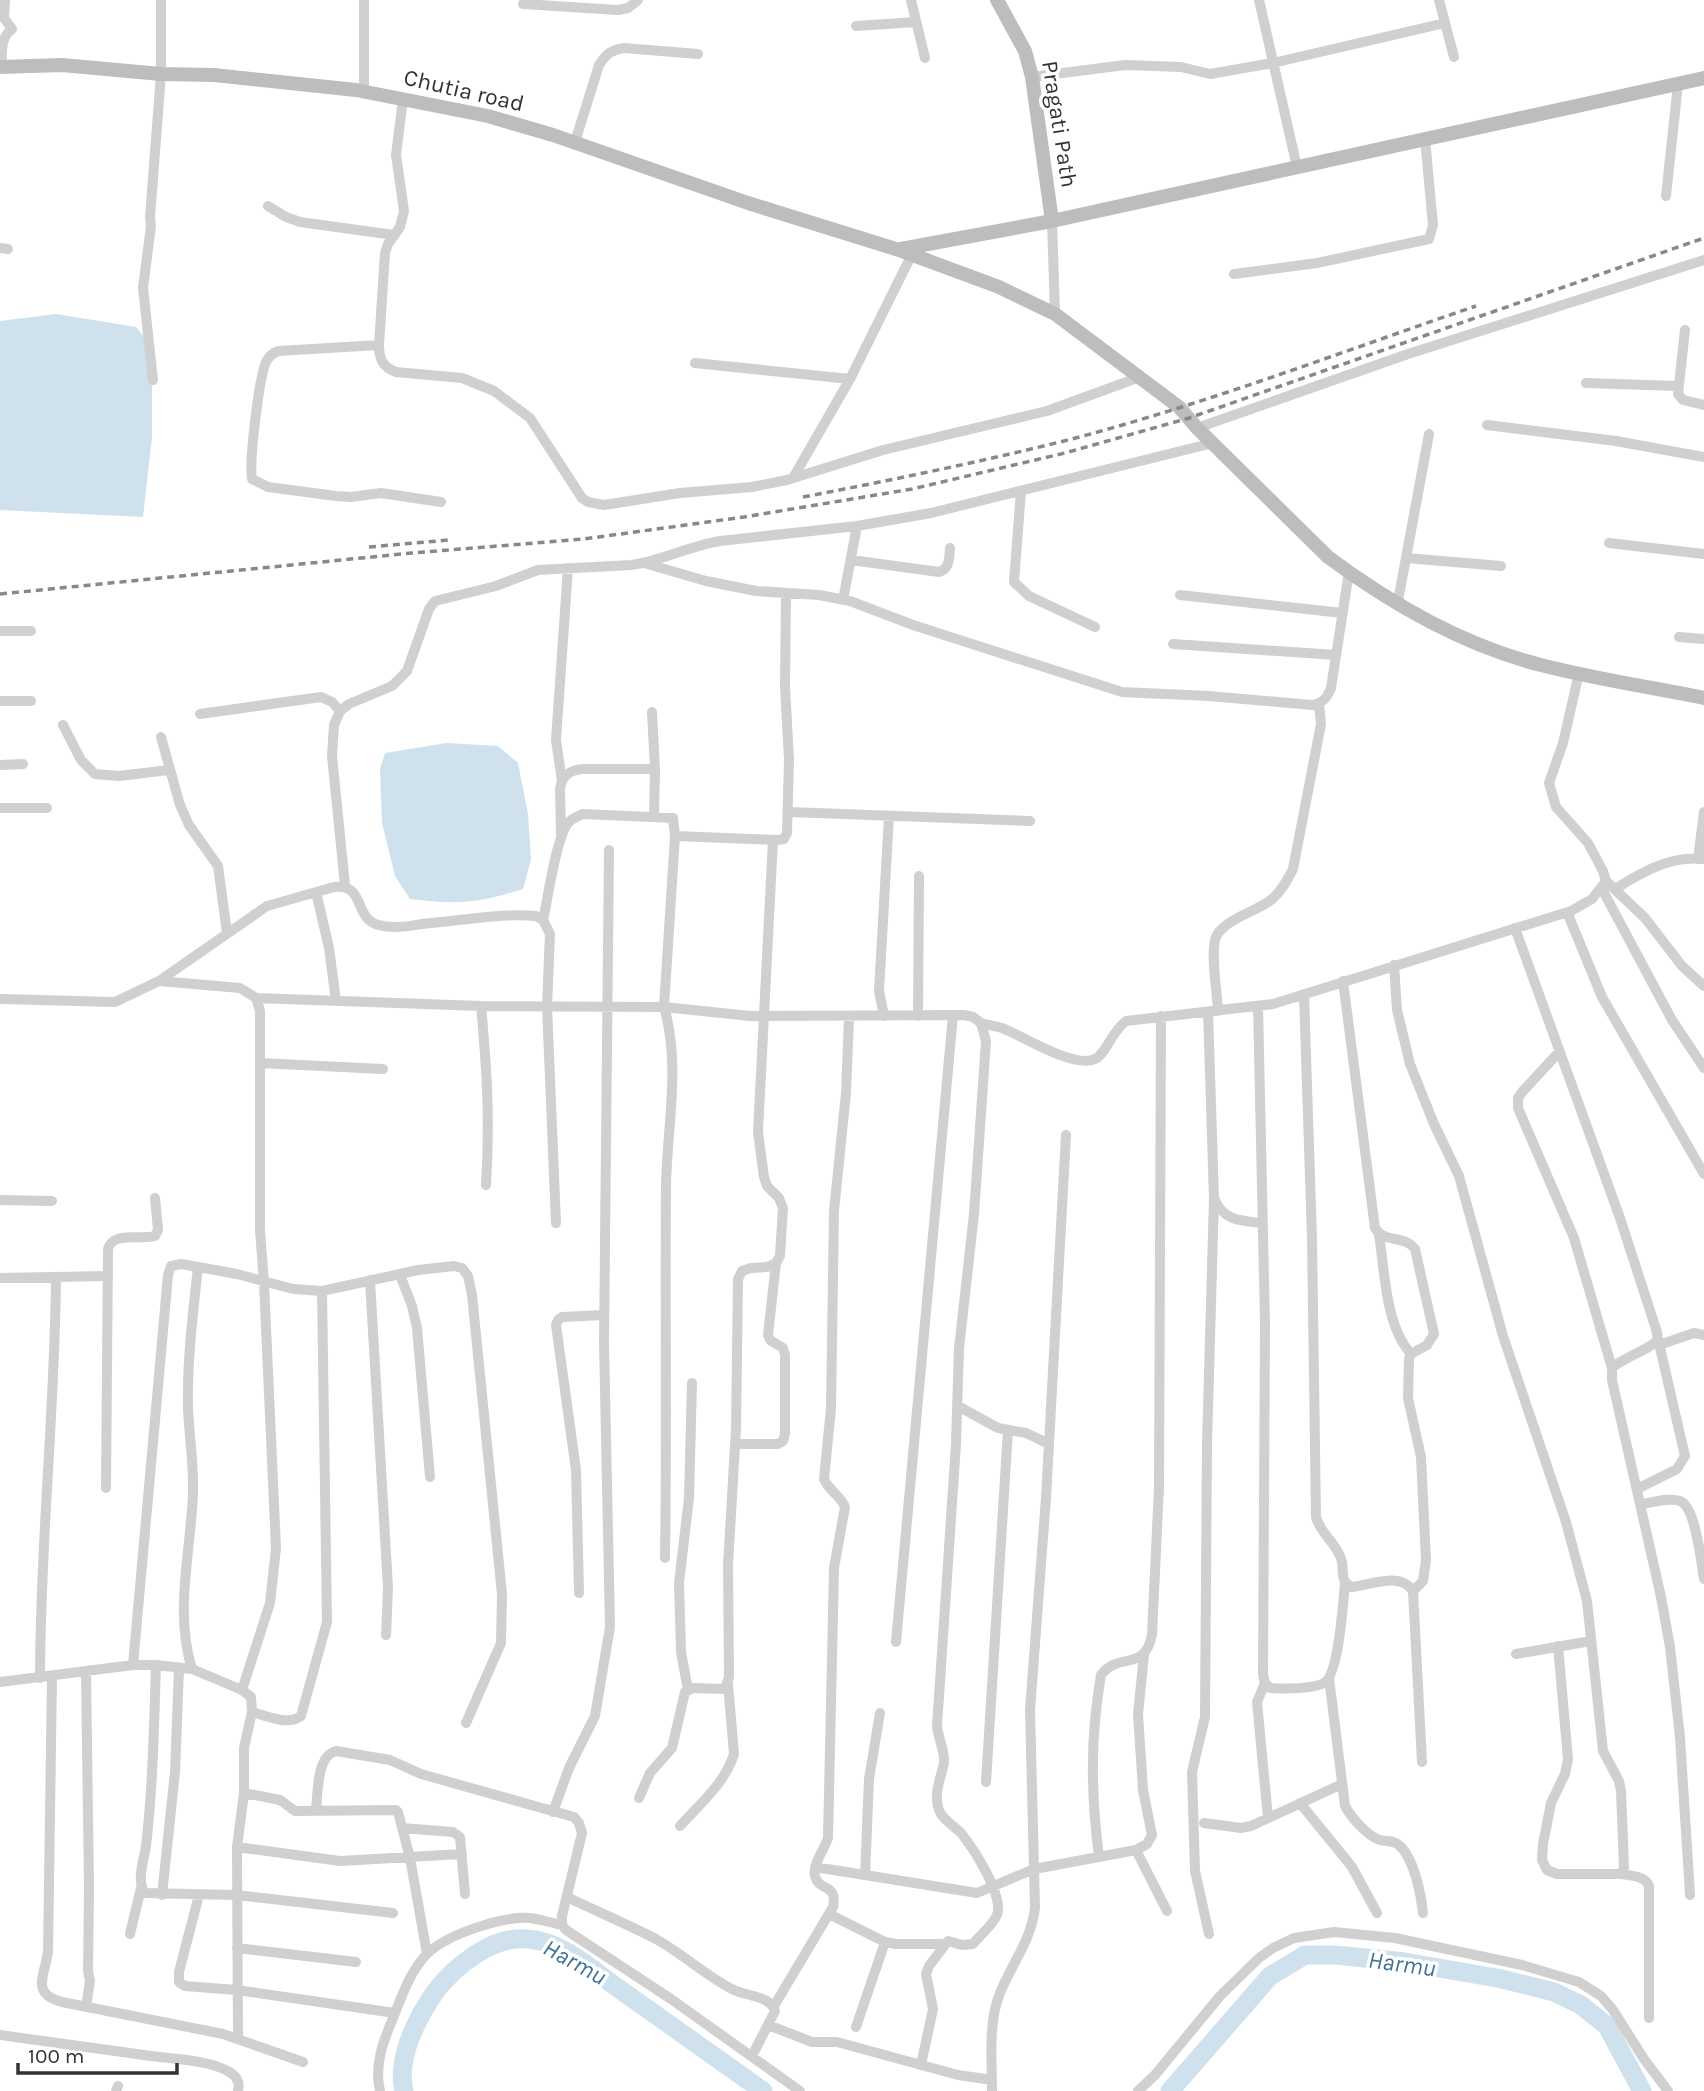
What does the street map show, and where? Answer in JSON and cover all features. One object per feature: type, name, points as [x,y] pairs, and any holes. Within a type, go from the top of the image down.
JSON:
[{"type":"street","points":[[1,67],[1,45],[5,33],[12,29],[4,18],[5,0]]},
{"type":"street","points":[[153,380],[143,288],[151,226],[161,74],[161,0]]},
{"type":"street","points":[[364,0],[364,92]]},
{"type":"street","points":[[523,4],[618,9],[628,8],[638,0]]},
{"type":"street","points":[[911,0],[925,58]]},
{"type":"street","name":"Pragati Path","points":[[997,0],[1025,51],[1032,77],[1052,221]]},
{"type":"street","points":[[1259,0],[1297,167]]},
{"type":"street","points":[[1439,0],[1454,57]]},
{"type":"street","points":[[856,26],[916,22]]},
{"type":"street","points":[[1032,77],[1125,65],[1181,67],[1210,74],[1273,64],[1445,23]]},
{"type":"street","points":[[575,142],[599,65],[606,54],[625,48],[698,54]]},
{"type":"street","name":"Chutia road","points":[[1,67],[62,65],[161,74],[214,75],[364,92],[488,116],[575,142],[748,203],[906,252],[999,287],[1055,314],[1179,407],[1328,557],[1430,621],[1491,648],[1542,666],[1704,698]]},
{"type":"street","points":[[793,478],[850,379],[906,252],[1704,78]]},
{"type":"street","points":[[1666,196],[1678,84]]},
{"type":"street","points":[[403,99],[397,155],[404,211],[400,227],[385,253],[380,358],[389,370],[473,381],[495,391],[530,418],[582,498],[588,502],[604,505],[680,493],[752,487],[793,478],[883,450],[1047,411],[1140,377]]},
{"type":"street","points":[[1234,274],[1317,263],[1429,239],[1433,225],[1425,139]]},
{"type":"street","points":[[268,206],[300,222],[394,235]]},
{"type":"street","points":[[1052,221],[1055,314]]},
{"type":"street","points":[[1197,428],[1408,354],[1704,260]]},
{"type":"street","points":[[1685,330],[1678,394],[1684,400],[1704,405]]},
{"type":"street","points":[[379,345],[278,351],[272,354],[266,362],[257,411],[252,479],[268,487],[336,496],[381,493],[442,502]]},
{"type":"street","points":[[695,363],[850,379]]},
{"type":"street","points":[[1586,383],[1678,386]]},
{"type":"street","points":[[1486,425],[1616,441],[1704,457]]},
{"type":"street","points":[[1398,601],[1429,434]]},
{"type":"street","points":[[345,885],[331,741],[340,711],[349,704],[392,687],[401,680],[407,671],[429,609],[435,601],[496,586],[538,570],[644,563],[682,549],[720,541],[857,526],[931,513],[1213,443]]},
{"type":"street","points":[[1021,491],[1014,582],[1029,596],[1095,627]]},
{"type":"street","points":[[844,600],[857,526]]},
{"type":"street","points":[[1609,542],[1704,554]]},
{"type":"street","points":[[851,560],[939,572],[947,566],[950,548]]},
{"type":"street","points":[[1406,558],[1501,566]]},
{"type":"street","points":[[644,563],[706,581],[756,591],[844,600],[1122,692],[1312,705],[1327,698],[1331,688],[1349,572]]},
{"type":"street","points":[[561,842],[562,781],[556,740],[568,568]]},
{"type":"street","points":[[675,836],[784,839],[789,812],[786,594]]},
{"type":"street","points":[[1180,595],[1342,612]]},
{"type":"street","points":[[0,631],[31,631]]},
{"type":"street","points":[[1679,637],[1704,639]]},
{"type":"street","points":[[1173,644],[1336,655]]},
{"type":"street","points":[[1579,673],[1563,743],[1549,783],[1556,807],[1588,843],[1603,871],[1604,885],[1672,1020],[1704,1068]]},
{"type":"street","points":[[200,714],[321,697],[332,702],[340,711]]},
{"type":"street","points":[[0,701],[31,701]]},
{"type":"street","points":[[1209,1934],[1195,1871],[1192,1772],[1205,1717],[1207,1444],[1214,1198],[1214,947],[1218,933],[1225,926],[1274,898],[1293,869],[1321,724],[1319,704]]},
{"type":"street","points":[[652,712],[655,769],[653,816]]},
{"type":"street","points":[[63,725],[81,760],[95,774],[119,776],[169,770]]},
{"type":"street","points":[[160,737],[175,792],[189,825],[218,866],[227,933]]},
{"type":"street","points":[[0,765],[23,764]]},
{"type":"street","points":[[562,781],[573,770],[655,769]]},
{"type":"street","points":[[0,808],[47,808]]},
{"type":"street","points":[[789,812],[1030,821]]},
{"type":"street","points":[[543,920],[568,823],[583,814],[674,818],[664,1007],[673,1055],[667,1151],[665,1558]]},
{"type":"street","points":[[1615,889],[1652,868],[1687,859],[1701,859],[1704,814]]},
{"type":"street","points":[[884,1016],[879,991],[889,816]]},
{"type":"street","points":[[735,1444],[778,1444],[783,1441],[785,1434],[785,1355],[783,1348],[770,1340],[768,1335],[776,1263],[780,1256],[783,1208],[779,1198],[767,1186],[764,1177],[758,1132],[773,840]]},
{"type":"street","points":[[553,1812],[569,1768],[595,1716],[610,1628],[604,1315],[610,850]]},
{"type":"street","points":[[918,1016],[919,876]]},
{"type":"street","points":[[0,999],[115,1002],[159,981],[267,906],[345,885],[353,890],[370,921],[378,925],[408,926],[536,916],[543,920],[550,934],[547,1006],[556,1223]]},
{"type":"street","points":[[1604,885],[1615,889],[1645,918],[1682,967],[1704,986]]},
{"type":"street","points":[[159,981],[240,988],[256,998],[481,1006],[664,1007],[765,1016],[973,1017],[981,1023],[1004,1029],[1055,1054],[1091,1060],[1097,1059],[1104,1052],[1110,1038],[1126,1021],[1258,1006],[1304,994],[1567,912],[1592,898],[1604,885]]},
{"type":"street","points":[[316,892],[329,948],[336,1001]]},
{"type":"street","points":[[1567,912],[1602,997],[1704,1174]]},
{"type":"street","points":[[1515,928],[1620,1218],[1656,1329],[1685,1456],[1677,1469],[1637,1489]]},
{"type":"street","points":[[1394,965],[1397,1010],[1410,1064],[1434,1125],[1459,1176],[1503,1336],[1566,1522],[1587,1601],[1603,1751],[1619,1781],[1621,1791],[1622,1874]]},
{"type":"street","points":[[1343,981],[1375,1228],[1379,1235],[1393,1323],[1401,1343],[1411,1354],[1408,1398],[1421,1457],[1426,1560],[1423,1581],[1413,1591]]},
{"type":"street","points":[[1304,994],[1312,1238],[1316,1517],[1318,1525],[1342,1562],[1342,1577],[1345,1583],[1351,1587],[1394,1580],[1404,1581],[1413,1591],[1422,1762]]},
{"type":"street","points":[[242,1690],[270,1603],[276,1548],[260,1230],[260,1011],[256,998]]},
{"type":"street","points":[[481,1006],[490,1129],[486,1185]]},
{"type":"street","points":[[1258,1006],[1265,1324],[1263,1675],[1270,1688],[1324,1683],[1329,1678],[1335,1665],[1345,1583]]},
{"type":"street","points":[[896,1642],[953,1016]]},
{"type":"street","points":[[816,1867],[977,1893],[1034,1869],[1136,1850],[1147,1844],[1152,1835],[1143,1790],[1138,1714],[1144,1655],[1152,1635],[1159,1487],[1161,1016]]},
{"type":"street","points":[[752,2056],[775,2011],[774,2006],[829,1914],[835,1899],[832,1891],[815,1876],[828,1838],[834,1568],[845,1507],[842,1499],[827,1486],[824,1479],[831,1408],[834,1211],[846,1093],[849,1017]]},
{"type":"street","points":[[921,2065],[933,2009],[926,1974],[929,1966],[948,1941],[962,1945],[973,1944],[996,1916],[997,1906],[993,1887],[965,1838],[940,1814],[937,1806],[944,1761],[937,1726],[958,1406],[959,1349],[981,1132],[986,1041],[981,1023]]},
{"type":"street","points":[[1559,1052],[1523,1091],[1518,1098],[1518,1108],[1574,1238],[1612,1368],[1612,1380],[1670,1647],[1680,1737],[1690,1895]]},
{"type":"street","points":[[260,1063],[383,1069]]},
{"type":"street","points":[[768,2025],[812,2042],[837,2042],[992,2086],[994,2011],[999,1994],[1032,1927],[1034,1869],[1030,1710],[1049,1444],[1066,1136]]},
{"type":"street","points":[[106,1488],[107,1276],[110,1242],[116,1238],[155,1237],[158,1230],[155,1198]]},
{"type":"street","points":[[1214,1198],[1226,1216],[1262,1223]]},
{"type":"street","points":[[0,1200],[52,1201]]},
{"type":"street","points":[[1379,1235],[1386,1239],[1410,1242],[1415,1249],[1434,1334],[1427,1345],[1411,1354]]},
{"type":"street","points":[[680,1826],[720,1782],[734,1754],[728,1684],[728,1565],[735,1444],[738,1279],[742,1272],[751,1268],[767,1268],[776,1263]]},
{"type":"street","points":[[133,1665],[168,1275],[171,1266],[181,1264],[237,1274],[264,1283],[322,1291],[454,1266],[462,1268],[468,1276],[472,1295],[502,1594],[501,1643],[466,1723]]},
{"type":"street","points":[[192,1669],[183,1616],[193,1491],[188,1405],[190,1333],[198,1267]]},
{"type":"street","points":[[400,1275],[417,1328],[430,1477]]},
{"type":"street","points":[[0,1278],[107,1276]]},
{"type":"street","points":[[40,1678],[40,1619],[55,1348],[55,1277]]},
{"type":"street","points":[[370,1280],[388,1588],[386,1636]]},
{"type":"street","points":[[251,1713],[287,1720],[296,1720],[301,1716],[327,1622],[322,1291]]},
{"type":"street","points":[[579,1593],[576,1470],[556,1325],[562,1318],[604,1315]]},
{"type":"street","points":[[1612,1368],[1620,1361],[1658,1342],[1694,1333],[1704,1335]]},
{"type":"street","points":[[639,1798],[650,1773],[672,1748],[685,1692],[688,1690],[681,1652],[679,1583],[689,1498],[692,1383]]},
{"type":"street","points":[[958,1406],[984,1422],[1026,1433],[1049,1444]]},
{"type":"street","points":[[986,1782],[1008,1430]]},
{"type":"street","points":[[1641,1504],[1674,1499],[1688,1507],[1704,1579]]},
{"type":"street","points":[[1516,1654],[1591,1641]]},
{"type":"street","points":[[1558,1646],[1568,1759],[1565,1774],[1551,1803],[1542,1860],[1547,1870],[1557,1874],[1622,1874],[1647,1881],[1649,2018]]},
{"type":"street","points":[[1098,1857],[1091,1768],[1101,1675],[1108,1666],[1144,1655]]},
{"type":"street","points":[[0,1682],[133,1665],[156,1665],[192,1669],[242,1690],[250,1697],[251,1713],[244,1748],[244,1793],[237,1847],[238,2038]]},
{"type":"street","points":[[130,1934],[141,1888],[148,1818],[156,1665]]},
{"type":"street","points":[[162,1895],[175,1772],[179,1669]]},
{"type":"street","points":[[86,1672],[90,1982],[86,2007]]},
{"type":"street","points":[[52,1676],[48,1952],[41,1984],[44,1993],[50,1999],[238,2038],[303,2062]]},
{"type":"street","points":[[1329,1678],[1345,1806],[1349,1814],[1372,1835],[1380,1840],[1395,1842],[1404,1851],[1420,1891],[1423,1913]]},
{"type":"street","points":[[1265,1683],[1257,1703],[1268,1818]]},
{"type":"street","points":[[688,1690],[719,1690],[725,1689],[728,1684]]},
{"type":"street","points":[[865,1875],[868,1792],[880,1713]]},
{"type":"street","points":[[316,1811],[325,1758],[330,1752],[336,1751],[390,1760],[421,1774],[574,1817],[582,1833],[562,1925]]},
{"type":"street","points":[[1204,1824],[1241,1828],[1342,1784]]},
{"type":"street","points":[[244,1793],[280,1800],[295,1811],[393,1809],[398,1812],[410,1858],[427,1954]]},
{"type":"street","points":[[1300,1803],[1352,1867],[1377,1913]]},
{"type":"street","points":[[402,1828],[457,1833],[460,1837],[465,1894]]},
{"type":"street","points":[[237,1847],[340,1861],[462,1854]]},
{"type":"street","points":[[1136,1850],[1167,1911]]},
{"type":"street","points":[[141,1888],[145,1893],[162,1895],[237,1895],[393,1913]]},
{"type":"street","points":[[200,1895],[178,1972],[179,1982],[185,1986],[237,1990],[395,2013]]},
{"type":"street","points":[[567,1897],[658,1940],[708,1975],[737,1991],[774,2006]]},
{"type":"street","points":[[829,1914],[885,1942],[944,1944]]},
{"type":"street","points":[[380,2091],[377,2068],[382,2046],[409,1979],[427,1954],[450,1939],[486,1924],[528,1918],[562,1925],[575,1937],[671,1999],[800,2091]]},
{"type":"street","points":[[1138,2091],[1155,2075],[1220,1996],[1259,1958],[1294,1938],[1334,1932],[1395,1938],[1522,1965],[1579,1982],[1601,1996],[1613,2010],[1668,2091]]},
{"type":"street","points":[[856,2027],[885,1942]]},
{"type":"street","points":[[237,1948],[356,1962]]},
{"type":"street","points":[[0,2035],[215,2066],[236,2077],[240,2085],[238,2091]]},
{"type":"water","points":[[56,314],[136,327],[152,347],[152,437],[143,517],[0,510],[0,321]]},
{"type":"water","points":[[446,743],[498,746],[518,763],[528,814],[531,860],[523,889],[467,902],[426,901],[410,899],[395,876],[382,823],[380,769],[385,753]]},
{"type":"waterway","name":"Harmu","points":[[404,2091],[403,2066],[410,2039],[435,1992],[453,1972],[476,1954],[488,1947],[515,1939],[540,1941],[575,1956],[763,2091]]},
{"type":"waterway","name":"Harmu","points":[[1170,2091],[1270,1976],[1305,1955],[1405,1962],[1502,1979],[1554,1992],[1581,2005],[1607,2026],[1642,2091]]},
{"type":"railway","points":[[0,594],[412,553],[584,539],[744,517],[912,489],[1065,453],[1189,418],[1704,238]]},
{"type":"railway","points":[[803,497],[1002,456],[1120,426],[1222,394],[1476,306]]},
{"type":"railway","points":[[369,547],[449,540]]}]
